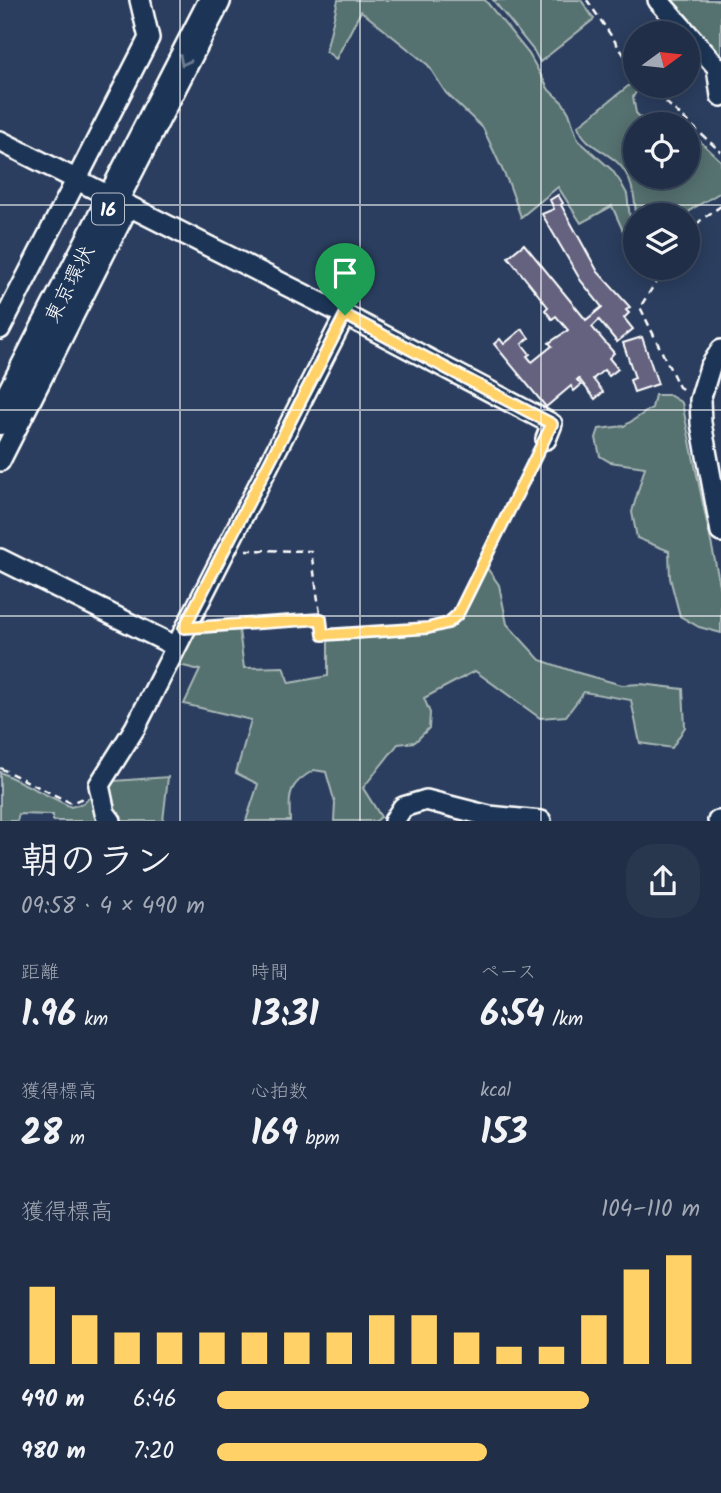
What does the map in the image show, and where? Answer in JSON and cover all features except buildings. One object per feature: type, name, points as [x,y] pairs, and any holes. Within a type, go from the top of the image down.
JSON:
[{"type":"highway","name":"東京環状","points":[[0,418],[192,0]]},
{"type":"highway","name":"東京環状","points":[[0,375],[215,0]]},
{"type":"street","points":[[0,461],[103,194],[149,38],[140,0]]},
{"type":"street","points":[[658,0],[717,67],[721,96]]},
{"type":"street","points":[[0,141],[345,315],[552,424],[546,439]]},
{"type":"street","points":[[0,329],[103,194]]},
{"type":"street","points":[[111,821],[105,813],[99,785],[135,728],[345,315]]},
{"type":"street","points":[[721,350],[710,367],[700,400],[701,423],[721,532]]},
{"type":"street","points":[[0,559],[179,637]]},
{"type":"street","points":[[394,821],[404,807],[426,800],[489,816],[541,821]]},
{"type":"path","points":[[587,0],[623,53]]},
{"type":"path","points":[[661,98],[721,152]]},
{"type":"path","points":[[700,221],[721,206]]},
{"type":"path","points":[[657,280],[640,307],[680,387],[700,400]]},
{"type":"path","points":[[225,549],[311,551],[323,635],[428,628],[448,623],[458,614],[546,439]]},
{"type":"path","points":[[179,637],[321,619]]},
{"type":"path","points":[[0,768],[71,803],[81,800],[99,785]]},
{"type":"green space","points":[[338,0],[485,0],[529,54],[549,90],[563,103],[578,140],[612,170],[621,183],[628,203],[623,203],[623,231],[612,206],[581,223],[558,187],[521,217],[483,128],[446,93],[428,65],[361,11],[336,59],[326,51]]},
{"type":"green space","points":[[493,0],[581,0],[594,19],[540,62]]},
{"type":"green space","points":[[664,0],[721,0],[721,65],[700,41],[700,21],[682,21]]},
{"type":"green space","points":[[623,90],[623,98],[633,98],[636,112],[623,112],[623,169],[590,143],[578,126]]},
{"type":"green space","points":[[700,141],[721,161],[721,192],[700,204],[635,201],[632,189],[700,189]]},
{"type":"green space","points":[[655,395],[669,395],[682,403],[721,590],[721,633],[699,627],[680,616],[670,578],[669,551],[637,538],[632,512],[645,467],[610,462],[600,456],[596,438],[599,429],[624,426],[652,408]]},
{"type":"green space","points":[[487,568],[499,585],[507,624],[540,660],[622,685],[641,684],[683,689],[685,727],[672,748],[640,743],[631,700],[584,692],[566,716],[540,718],[475,671],[424,698],[430,713],[429,728],[415,742],[398,744],[363,788],[381,817],[376,821],[334,821],[335,803],[326,772],[314,770],[299,780],[292,790],[290,821],[246,821],[258,784],[236,773],[251,720],[184,704],[200,670],[175,664],[189,634],[239,630],[244,668],[283,667],[289,683],[328,676],[328,640],[430,632],[453,624],[464,612]]},
{"type":"green space","points":[[0,772],[71,807],[83,803],[96,792],[106,821],[53,821],[53,815],[19,814],[17,821],[0,821]]},
{"type":"green space","points":[[168,777],[163,821],[117,821],[107,790],[114,781]]},
{"type":"route","points":[[345,315],[552,424],[458,614],[448,623],[428,628],[323,635],[321,619],[184,628],[265,471],[345,315]]}]
